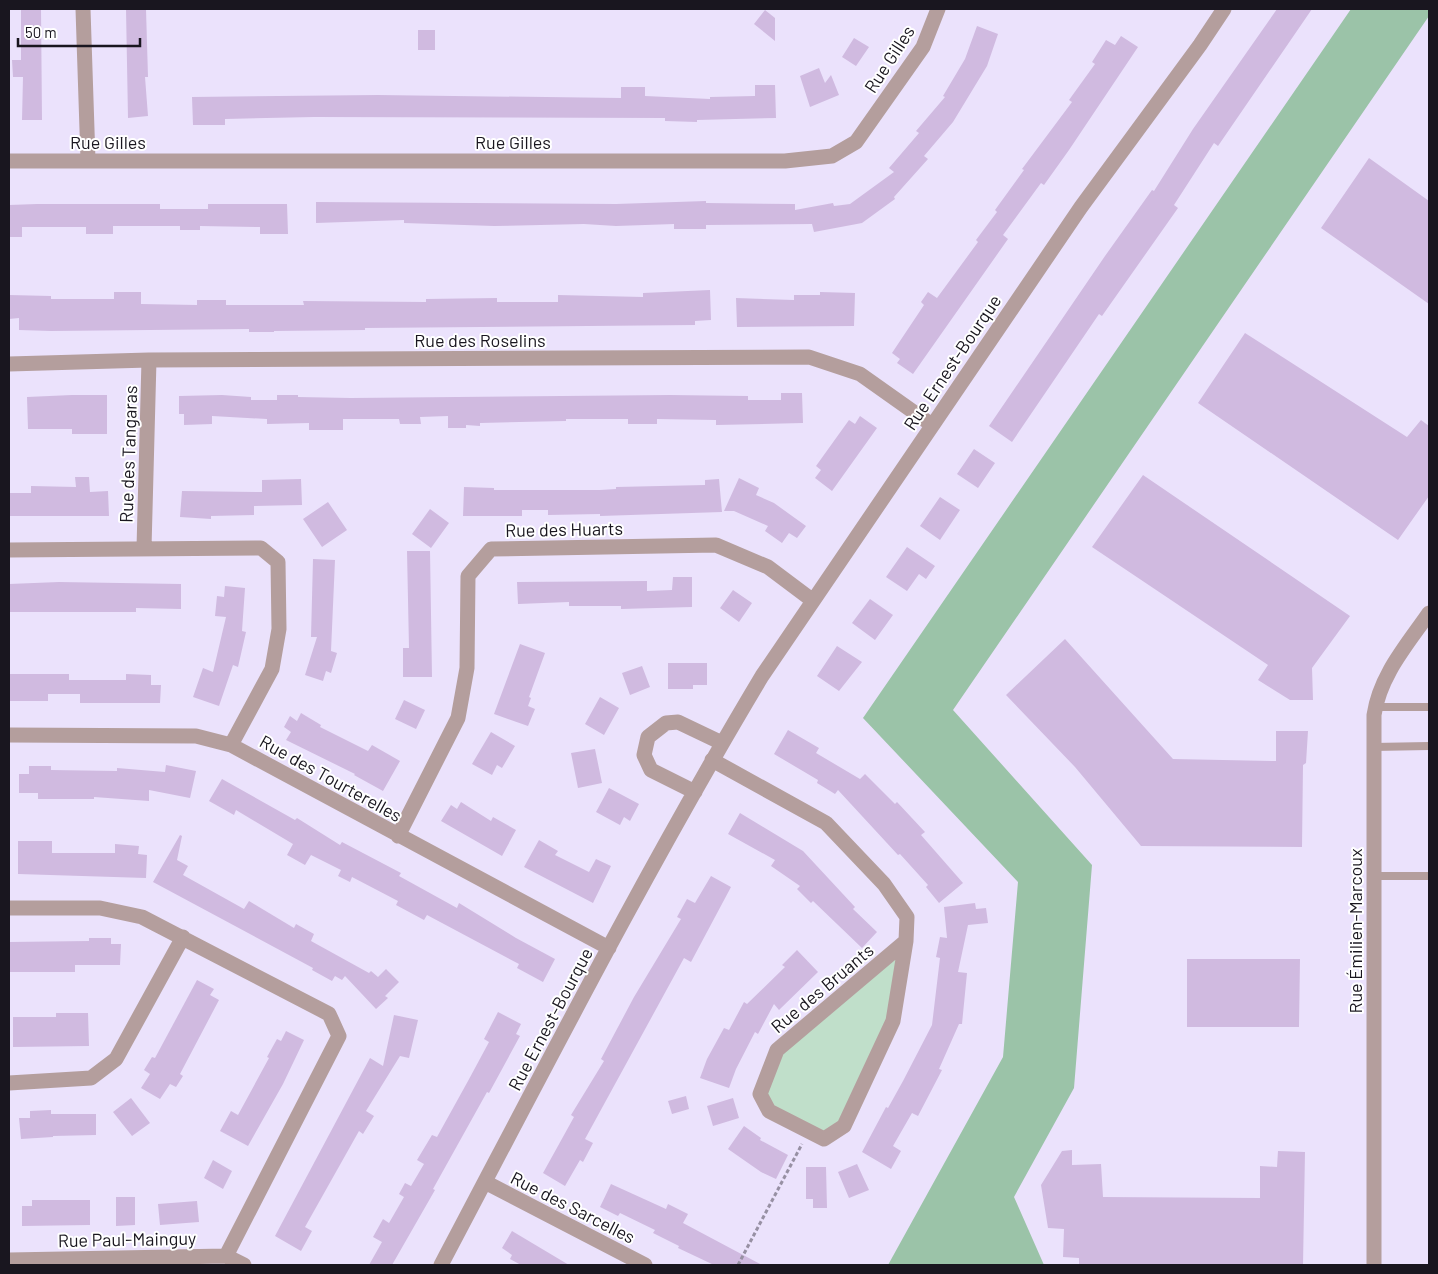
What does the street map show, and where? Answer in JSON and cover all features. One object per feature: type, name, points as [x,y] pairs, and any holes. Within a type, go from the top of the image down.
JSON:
[{"type":"street","points":[[83,9],[88,160]]},
{"type":"street","name":"Rue Gilles","points":[[9,161],[785,161],[832,156],[856,142],[923,47],[938,9]]},
{"type":"street","name":"Rue Ernest-Bourque","points":[[440,1265],[609,948],[712,760],[762,676],[1081,207],[1200,45],[1224,9]]},
{"type":"street","name":"Rue des Roselins","points":[[9,364],[150,360],[808,357],[860,374],[932,424]]},
{"type":"street","name":"Rue des Tangaras","points":[[144,548],[150,360]]},
{"type":"street","name":"Rue des Huarts","points":[[398,836],[458,718],[467,668],[468,576],[491,549],[716,545],[768,567],[812,600]]},
{"type":"street","name":"Rue des Tangaras","points":[[9,550],[261,548],[278,562],[279,629],[272,669],[231,745]]},
{"type":"street","name":"Rue Émilien-Marcoux","points":[[1374,1265],[1373,746],[1375,708],[1380,687],[1387,674],[1429,613]]},
{"type":"street","points":[[695,792],[651,770],[644,755],[648,737],[666,723],[678,722],[722,743]]},
{"type":"street","name":"Rue des Tourterelles","points":[[9,736],[196,736],[231,745],[609,948]]},
{"type":"street","name":"Rue des Bruants","points":[[712,760],[826,823],[884,884],[907,917],[906,941],[893,1021],[844,1126],[824,1139],[808,1133],[769,1111],[760,1094],[777,1050],[906,941]]},
{"type":"street","points":[[9,908],[100,908],[142,917],[329,1014],[339,1036],[226,1256]]},
{"type":"street","points":[[9,1083],[91,1078],[116,1059],[183,937]]},
{"type":"street","name":"Rue des Sarcelles","points":[[485,1182],[645,1265]]},
{"type":"street","name":"Rue Paul-Mainguy","points":[[9,1260],[226,1256],[244,1265]]},
{"type":"lane","points":[[1375,708],[1429,707]]},
{"type":"lane","points":[[1373,746],[1429,746]]},
{"type":"lane","points":[[1373,876],[1429,876]]},
{"type":"path","points":[[738,1265],[808,1133]]},
{"type":"green space","points":[[1351,9],[1429,9],[1429,16],[953,710],[1092,865],[1074,1088],[1014,1197],[1044,1265],[888,1265],[1003,1057],[1018,882],[863,718]]},
{"type":"green space","points":[[906,941],[893,1021],[844,1126],[824,1139],[769,1111],[760,1094],[777,1050]]},
{"type":"building","points":[[21,9],[41,9],[42,120],[22,120],[23,77],[13,77],[12,60],[21,60]]},
{"type":"building","points":[[126,9],[146,9],[148,77],[145,77],[148,116],[128,118]]},
{"type":"building","points":[[1277,9],[1312,9],[1218,146],[1214,143],[1174,205],[1178,208],[1102,316],[1099,314],[1012,442],[989,426],[1105,256],[1152,190],[1154,191],[1193,129]]},
{"type":"building","points":[[765,10],[775,18],[775,41],[754,24]]},
{"type":"building","points":[[977,26],[998,34],[987,66],[953,122],[924,156],[928,159],[894,197],[895,199],[862,223],[814,232],[812,224],[706,225],[706,229],[674,229],[674,224],[494,226],[404,223],[404,220],[316,223],[316,202],[616,204],[706,201],[706,203],[795,204],[795,210],[833,203],[834,206],[850,204],[894,172],[889,168],[919,133],[916,131],[945,97],[943,96],[965,59]]},
{"type":"building","points":[[418,30],[435,30],[435,50],[418,50]]},
{"type":"building","points":[[1121,36],[1138,47],[1044,185],[1041,183],[1003,235],[1008,239],[913,374],[897,363],[900,359],[892,353],[924,305],[921,302],[928,292],[937,298],[978,242],[976,240],[997,212],[995,210],[1024,170],[1022,169],[1072,102],[1069,100],[1095,64],[1092,62],[1106,40],[1115,45]]},
{"type":"building","points":[[854,38],[869,47],[856,66],[842,57]]},
{"type":"building","points":[[819,68],[825,83],[831,75],[839,95],[810,107],[800,76]]},
{"type":"building","points":[[755,85],[775,85],[776,118],[697,120],[697,122],[665,121],[665,118],[314,117],[225,119],[225,125],[193,125],[192,97],[378,95],[621,98],[621,87],[645,87],[645,96],[710,99],[710,97],[755,96]]},
{"type":"building","points":[[1369,158],[1429,201],[1429,304],[1321,228]]},
{"type":"building","points":[[160,204],[160,209],[208,209],[208,204],[287,204],[288,234],[260,234],[260,227],[200,226],[200,230],[180,230],[180,226],[113,226],[113,234],[86,234],[86,227],[22,227],[22,237],[9,237],[9,205]]},
{"type":"building","points":[[710,290],[711,320],[695,321],[695,325],[365,328],[365,330],[274,332],[249,332],[249,329],[51,331],[19,330],[19,318],[9,319],[9,295],[51,296],[51,299],[114,299],[114,292],[141,292],[141,304],[197,305],[197,300],[226,300],[226,305],[304,305],[303,301],[426,302],[426,299],[497,298],[497,302],[558,302],[558,295],[643,297],[643,293]]},
{"type":"building","points":[[820,292],[855,293],[854,326],[737,327],[736,298],[794,300],[794,295],[820,295]]},
{"type":"building","points":[[1245,333],[1407,437],[1421,420],[1429,426],[1429,496],[1398,540],[1198,403]]},
{"type":"building","points":[[781,393],[802,393],[803,423],[716,425],[716,420],[657,419],[657,424],[628,424],[628,419],[566,419],[566,421],[480,423],[480,426],[466,425],[466,428],[448,428],[448,416],[420,417],[421,424],[400,424],[399,419],[343,419],[343,430],[309,430],[309,423],[267,424],[267,419],[212,416],[212,424],[184,425],[184,414],[179,414],[179,396],[222,395],[251,397],[251,400],[277,400],[277,395],[351,398],[670,395],[748,396],[748,400],[781,400]]},
{"type":"building","points":[[107,395],[107,434],[72,434],[72,429],[28,429],[27,397]]},
{"type":"building","points":[[860,416],[877,428],[832,491],[815,478],[821,470],[816,466],[849,420],[855,424]]},
{"type":"building","points":[[974,449],[995,463],[978,488],[957,474]]},
{"type":"building","points":[[1143,475],[1350,616],[1312,668],[1313,700],[1290,700],[1258,680],[1268,665],[1092,547]]},
{"type":"building","points":[[75,477],[89,477],[90,492],[108,491],[109,516],[9,516],[9,493],[31,493],[31,486],[76,487]]},
{"type":"building","points":[[739,478],[759,488],[756,495],[774,503],[806,526],[797,538],[789,533],[782,543],[765,531],[768,526],[734,511],[724,511]]},
{"type":"building","points":[[301,479],[302,505],[254,506],[254,515],[211,516],[211,519],[180,517],[182,491],[262,492],[262,480]]},
{"type":"building","points":[[719,479],[722,512],[600,516],[600,514],[548,515],[548,510],[522,510],[522,516],[463,516],[464,487],[494,488],[494,490],[600,490],[616,489],[616,487],[705,485],[705,480]]},
{"type":"building","points":[[940,497],[960,510],[940,540],[920,526]]},
{"type":"building","points":[[328,502],[347,530],[322,547],[303,519]]},
{"type":"building","points":[[430,509],[449,523],[431,548],[412,534]]},
{"type":"building","points":[[907,547],[935,566],[926,579],[919,574],[907,591],[886,577]]},
{"type":"building","points":[[407,551],[430,551],[432,677],[403,677],[403,648],[409,648]]},
{"type":"building","points":[[313,559],[335,560],[331,651],[337,653],[331,673],[326,671],[323,681],[305,675],[317,637],[311,637]]},
{"type":"building","points":[[673,577],[692,577],[692,607],[621,609],[621,606],[569,606],[569,602],[518,604],[517,582],[647,581],[647,591],[672,590]]},
{"type":"building","points":[[59,582],[181,584],[181,609],[136,608],[136,612],[9,612],[9,584]]},
{"type":"building","points":[[225,586],[245,588],[242,631],[246,632],[238,667],[233,665],[219,706],[193,697],[203,668],[213,672],[226,617],[215,616],[217,596],[224,597]]},
{"type":"building","points":[[733,590],[752,603],[739,622],[720,608]]},
{"type":"building","points":[[870,599],[893,615],[875,640],[852,623]]},
{"type":"building","points":[[1065,639],[1173,759],[1276,761],[1276,731],[1308,731],[1306,763],[1303,765],[1302,847],[1141,846],[1075,767],[1006,695]]},
{"type":"building","points":[[520,644],[545,653],[529,697],[531,698],[528,706],[535,709],[528,726],[494,714]]},
{"type":"building","points":[[837,646],[862,662],[839,691],[817,676]]},
{"type":"building","points":[[668,663],[707,663],[707,685],[693,685],[693,689],[668,689]]},
{"type":"building","points":[[642,666],[650,687],[630,695],[622,673]]},
{"type":"building","points":[[9,674],[69,674],[69,680],[126,680],[126,674],[151,675],[151,685],[161,685],[160,703],[80,703],[80,694],[48,694],[48,701],[9,701]]},
{"type":"building","points":[[600,697],[619,708],[604,735],[585,724]]},
{"type":"building","points":[[404,700],[425,710],[416,729],[395,719]]},
{"type":"building","points":[[301,713],[321,725],[320,727],[368,751],[372,745],[400,761],[383,791],[355,774],[286,740],[291,732],[284,727],[290,716],[297,721]]},
{"type":"building","points":[[788,730],[819,748],[816,753],[860,779],[865,774],[895,804],[897,802],[925,832],[921,835],[963,883],[939,903],[926,887],[928,885],[838,790],[835,794],[817,783],[818,780],[774,754]]},
{"type":"building","points":[[491,732],[515,746],[502,768],[497,765],[492,775],[472,764]]},
{"type":"building","points":[[595,749],[602,783],[578,788],[571,753]]},
{"type":"building","points":[[166,765],[196,771],[190,798],[149,790],[149,801],[94,797],[94,799],[38,799],[38,793],[19,793],[19,774],[29,774],[29,766],[51,766],[51,770],[117,771],[117,768],[165,772]]},
{"type":"building","points":[[222,779],[295,820],[297,818],[340,845],[342,842],[401,873],[399,876],[457,908],[459,903],[516,938],[555,959],[543,982],[517,968],[519,964],[427,915],[424,920],[396,905],[398,901],[352,877],[350,882],[338,876],[341,870],[311,855],[305,865],[287,855],[293,844],[236,810],[234,815],[209,801]]},
{"type":"building","points":[[609,788],[639,804],[630,821],[624,817],[620,825],[596,812]]},
{"type":"building","points":[[461,802],[491,821],[493,817],[516,830],[502,856],[441,821],[451,805],[457,809]]},
{"type":"building","points":[[740,813],[803,851],[855,907],[853,909],[877,932],[862,948],[813,901],[811,903],[797,889],[800,886],[771,866],[775,860],[728,834]]},
{"type":"building","points":[[180,835],[182,836],[177,860],[188,866],[183,875],[244,909],[249,901],[294,928],[296,924],[314,934],[311,941],[369,973],[371,971],[378,977],[386,969],[399,982],[385,996],[388,998],[376,1009],[345,976],[342,980],[335,976],[332,981],[312,970],[313,968],[153,882]]},
{"type":"building","points":[[539,840],[558,851],[555,855],[589,872],[596,859],[611,866],[593,903],[524,867]]},
{"type":"building","points":[[18,841],[52,841],[52,853],[115,853],[115,844],[139,846],[138,854],[147,855],[146,878],[18,874]]},
{"type":"building","points":[[711,876],[731,887],[691,962],[684,958],[585,1139],[593,1143],[583,1162],[580,1160],[565,1186],[543,1173],[574,1117],[571,1115],[604,1061],[601,1059],[634,997],[681,919],[677,917],[687,899],[695,903]]},
{"type":"building","points":[[975,903],[976,909],[986,908],[988,923],[968,925],[958,972],[967,973],[962,1024],[959,1024],[939,1069],[942,1070],[918,1116],[912,1113],[893,1146],[901,1151],[891,1169],[862,1152],[886,1107],[888,1108],[903,1081],[932,1025],[940,958],[936,957],[940,937],[947,938],[944,907]]},
{"type":"building","points":[[89,938],[111,938],[111,944],[121,944],[120,965],[75,965],[75,972],[9,972],[9,942],[89,941]]},
{"type":"building","points":[[797,950],[818,972],[779,1010],[774,1004],[758,1034],[755,1032],[736,1069],[729,1088],[700,1078],[707,1059],[724,1028],[729,1030],[744,1002],[747,1004],[785,967],[782,965]]},
{"type":"building","points":[[1187,959],[1300,959],[1299,1027],[1187,1027]]},
{"type":"building","points":[[197,980],[214,989],[210,995],[219,1000],[180,1074],[183,1076],[176,1087],[170,1084],[160,1099],[141,1088],[150,1074],[144,1070],[152,1057],[155,1058]]},
{"type":"building","points":[[498,1012],[521,1024],[516,1034],[520,1036],[392,1265],[369,1265],[382,1242],[373,1237],[383,1219],[389,1223],[404,1197],[399,1194],[405,1183],[411,1186],[424,1164],[417,1160],[432,1135],[437,1137],[468,1081],[489,1042],[484,1039]]},
{"type":"building","points":[[56,1013],[88,1013],[89,1046],[13,1047],[13,1017],[56,1017]]},
{"type":"building","points":[[394,1015],[418,1020],[409,1058],[400,1056],[366,1111],[374,1116],[363,1134],[359,1131],[305,1227],[312,1231],[301,1251],[275,1236],[370,1058],[383,1066]]},
{"type":"building","points":[[286,1031],[304,1040],[283,1084],[248,1146],[220,1131],[231,1111],[238,1115],[269,1058],[267,1057],[277,1039],[281,1041]]},
{"type":"building","points":[[686,1096],[689,1109],[672,1114],[668,1101]]},
{"type":"building","points":[[131,1098],[150,1123],[132,1136],[113,1112]]},
{"type":"building","points":[[733,1098],[739,1118],[713,1126],[707,1106]]},
{"type":"building","points":[[51,1110],[51,1114],[96,1114],[96,1135],[21,1139],[19,1118],[30,1118],[30,1111]]},
{"type":"building","points":[[744,1126],[761,1138],[760,1140],[788,1155],[776,1179],[761,1172],[728,1149]]},
{"type":"building","points":[[1072,1150],[1072,1165],[1101,1164],[1103,1197],[1260,1198],[1260,1166],[1277,1167],[1278,1151],[1305,1152],[1303,1265],[1079,1265],[1079,1258],[1063,1257],[1064,1229],[1048,1228],[1041,1185],[1062,1151]]},
{"type":"building","points":[[213,1160],[232,1171],[223,1189],[204,1178]]},
{"type":"building","points":[[857,1164],[869,1190],[849,1198],[838,1172]]},
{"type":"building","points":[[806,1167],[826,1167],[827,1208],[813,1208],[813,1199],[806,1199]]},
{"type":"building","points":[[611,1184],[666,1209],[668,1204],[688,1214],[683,1223],[762,1265],[714,1265],[678,1248],[679,1246],[653,1233],[655,1230],[620,1213],[618,1216],[600,1207]]},
{"type":"building","points":[[116,1197],[135,1197],[135,1225],[116,1226]]},
{"type":"building","points":[[32,1200],[90,1200],[90,1225],[22,1226],[22,1206],[32,1206]]},
{"type":"building","points":[[197,1201],[199,1222],[160,1225],[158,1204]]},
{"type":"building","points":[[512,1231],[569,1265],[521,1265],[510,1259],[512,1255],[502,1248]]}]
